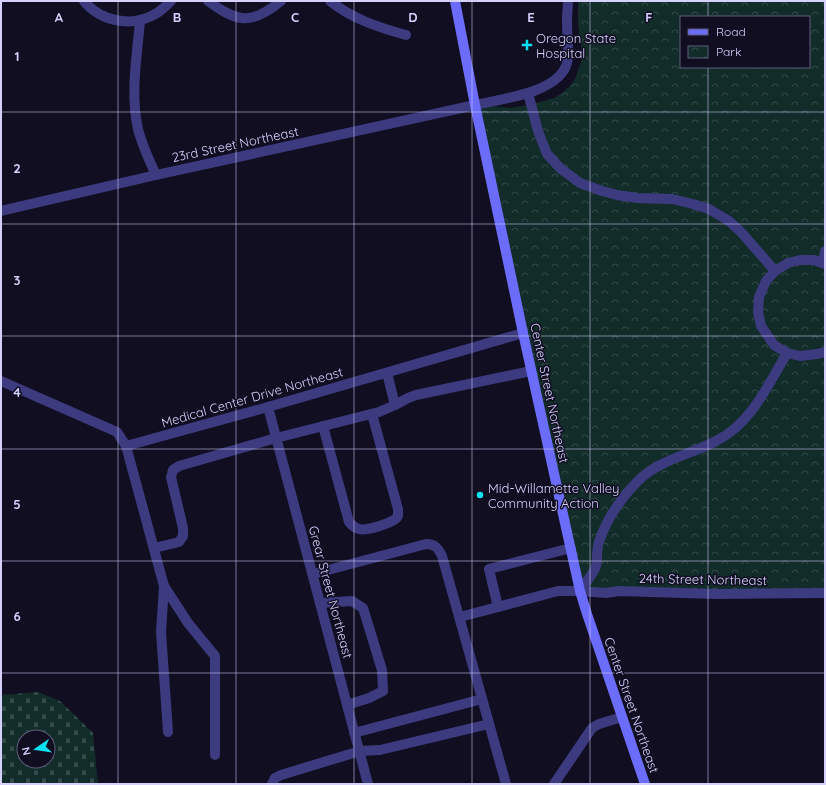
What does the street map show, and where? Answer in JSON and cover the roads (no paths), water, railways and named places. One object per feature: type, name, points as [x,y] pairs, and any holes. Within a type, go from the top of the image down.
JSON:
[{"type":"main road","name":"Center Street Northeast","points":[[455,1],[475,105],[531,371],[580,591],[645,784]]},
{"type":"street","points":[[84,1],[89,8],[104,18],[122,22],[140,21],[157,14],[171,1]]},
{"type":"street","points":[[208,1],[231,16],[247,19],[259,16],[282,1]]},
{"type":"street","points":[[330,1],[356,18],[406,35]]},
{"type":"street","name":"23rd Street Northeast","points":[[1,211],[156,175],[528,93],[555,80],[563,72],[568,62],[568,1]]},
{"type":"street","points":[[140,21],[134,100],[140,135],[156,175]]},
{"type":"street","points":[[528,93],[538,130],[547,154],[561,169],[580,183],[617,195],[637,198],[672,199],[709,209],[729,221],[741,232],[775,271]]},
{"type":"street","points":[[825,251],[824,263],[814,260],[800,260],[788,263],[775,271],[766,281],[759,297],[758,312],[761,326],[774,345],[787,353],[800,356],[825,352]]},
{"type":"street","name":"Medical Center Drive Northeast","points":[[126,446],[268,407],[523,333]]},
{"type":"street","points":[[580,591],[596,567],[599,540],[607,524],[621,501],[639,479],[651,470],[666,462],[715,442],[728,434],[743,421],[756,405],[787,353]]},
{"type":"street","points":[[154,548],[179,542],[183,536],[183,528],[171,477],[173,470],[179,466],[276,438],[379,412],[416,395],[531,371]]},
{"type":"street","points":[[387,373],[396,405]]},
{"type":"street","points":[[1,380],[117,432],[126,446],[164,586],[188,623],[215,656],[215,755]]},
{"type":"street","name":"Grear Street Northeast","points":[[268,407],[368,784]]},
{"type":"street","points":[[323,426],[349,522],[353,527],[363,530],[388,523],[395,520],[398,516],[398,509],[372,414]]},
{"type":"street","points":[[313,574],[426,544],[431,544],[438,548],[442,556],[460,618],[506,784]]},
{"type":"street","points":[[498,607],[489,569],[571,548]]},
{"type":"street","points":[[164,586],[161,632],[168,732]]},
{"type":"street","name":"24th Street Northeast","points":[[460,618],[558,591],[715,594],[825,593]]},
{"type":"street","points":[[320,604],[352,601],[363,608],[382,670],[383,691],[369,698],[347,705]]},
{"type":"street","points":[[354,733],[482,699]]},
{"type":"street","points":[[554,784],[592,728],[599,724],[622,717]]},
{"type":"street","points":[[272,784],[275,778],[281,775],[360,751],[380,750],[489,724]]},
{"type":"place","name":"Oregon State Hospital","points":[[527,45]]},
{"type":"place","name":"Mid-Willamette Valley Community Action","points":[[480,495]]}]
